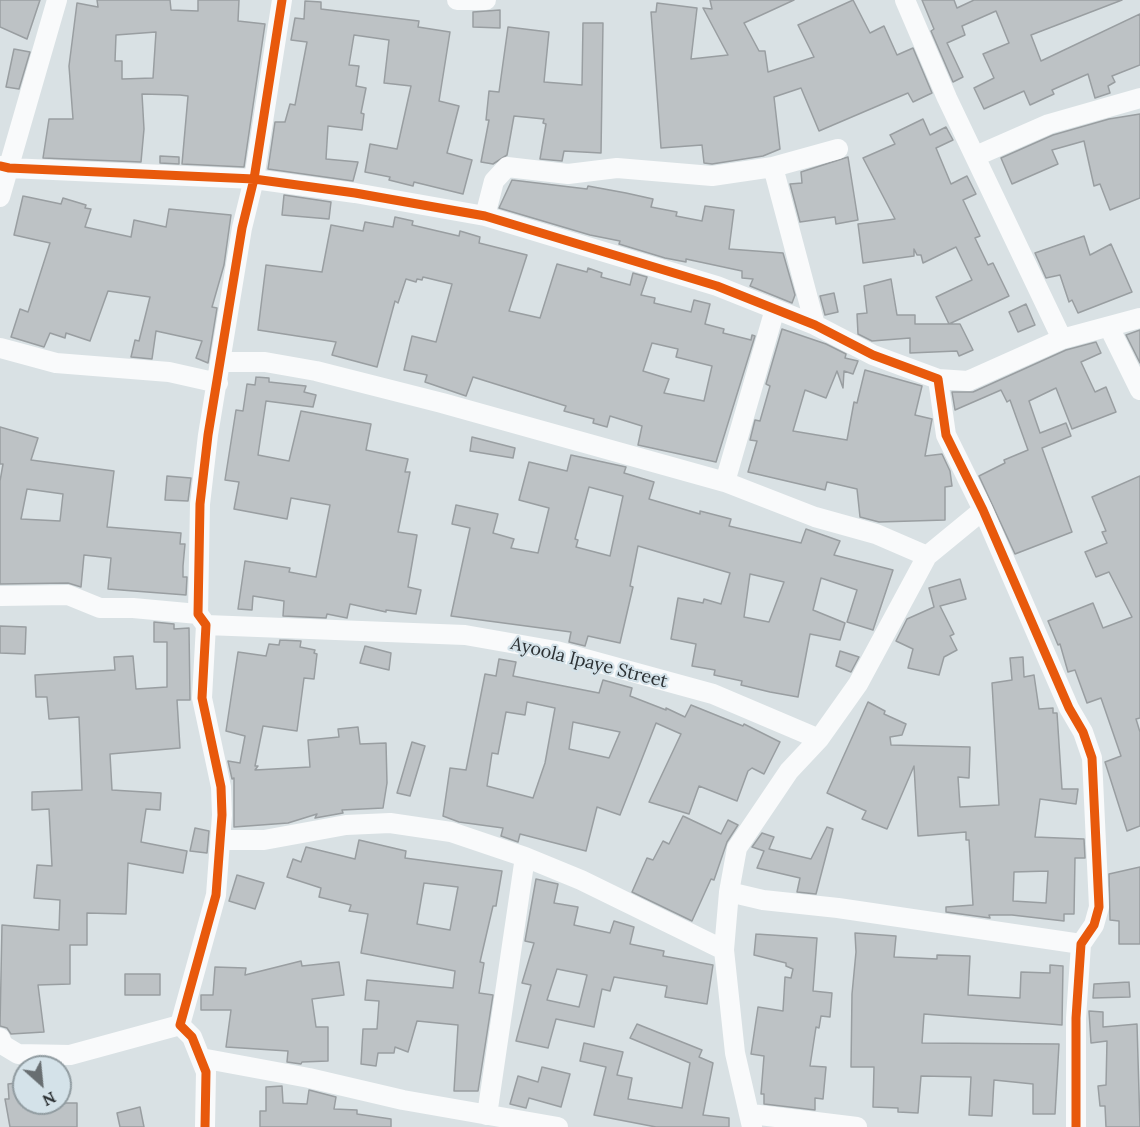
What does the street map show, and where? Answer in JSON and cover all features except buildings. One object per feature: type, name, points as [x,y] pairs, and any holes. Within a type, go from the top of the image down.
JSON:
[{"type":"street","points":[[0,197],[4,167],[57,0]]},
{"type":"street","points":[[180,1025],[216,895],[221,840],[221,787],[202,698],[200,504],[208,435],[222,362],[242,228],[254,179],[282,0]]},
{"type":"street","points":[[457,0],[486,0]]},
{"type":"street","points":[[905,0],[947,98],[1062,339]]},
{"type":"street","points":[[976,156],[1049,124],[1140,98]]},
{"type":"street","points":[[485,216],[494,181],[507,167],[568,174],[617,168],[712,176],[773,167],[838,149]]},
{"type":"street","points":[[4,167],[254,179],[355,193],[485,216],[717,286],[815,325],[873,356],[938,379],[968,381],[1062,339],[1140,318]]},
{"type":"street","points":[[773,167],[815,325]]},
{"type":"street","points":[[725,482],[775,309]]},
{"type":"street","points":[[1109,327],[1140,390]]},
{"type":"street","points":[[0,348],[78,366],[169,372],[218,383]]},
{"type":"street","points":[[222,362],[265,362],[316,371],[452,405],[725,482],[815,517],[876,534],[927,556]]},
{"type":"street","points":[[938,379],[946,435],[983,510],[1069,708],[1083,732],[1092,758],[1099,906],[1094,925],[1081,944],[1076,1018],[1076,1127]]},
{"type":"street","points":[[857,1127],[751,1120],[735,1053],[724,950],[729,892],[737,848],[789,771],[819,739],[858,684],[927,556],[983,510]]},
{"type":"street","name":"Ayoola Ipaye Street","points":[[0,596],[68,595],[100,608],[133,608],[202,619],[465,635],[556,651],[713,694],[819,739]]},
{"type":"street","points":[[221,840],[264,840],[346,825],[390,823],[451,832],[525,857],[581,880],[724,950]]},
{"type":"street","points":[[488,1115],[525,857]]},
{"type":"street","points":[[729,892],[763,900],[838,908],[1081,944]]},
{"type":"street","points":[[0,1038],[3,1045],[18,1054],[70,1055],[180,1025]]},
{"type":"street","points":[[180,1025],[192,1037],[206,1072],[206,1127]]},
{"type":"street","points":[[201,1058],[558,1127]]},
{"type":"cycle path","points":[[205,1127],[206,1072],[192,1037],[180,1025],[216,895],[222,815],[221,787],[202,698],[206,625],[198,614],[200,504],[208,435],[242,228],[254,179],[282,0]]},
{"type":"cycle path","points":[[0,166],[254,179],[355,193],[485,216],[717,286],[815,325],[873,355],[938,379],[946,435],[983,510],[1069,708],[1083,732],[1092,758],[1099,907],[1094,925],[1081,944],[1076,1018],[1076,1127]]}]
